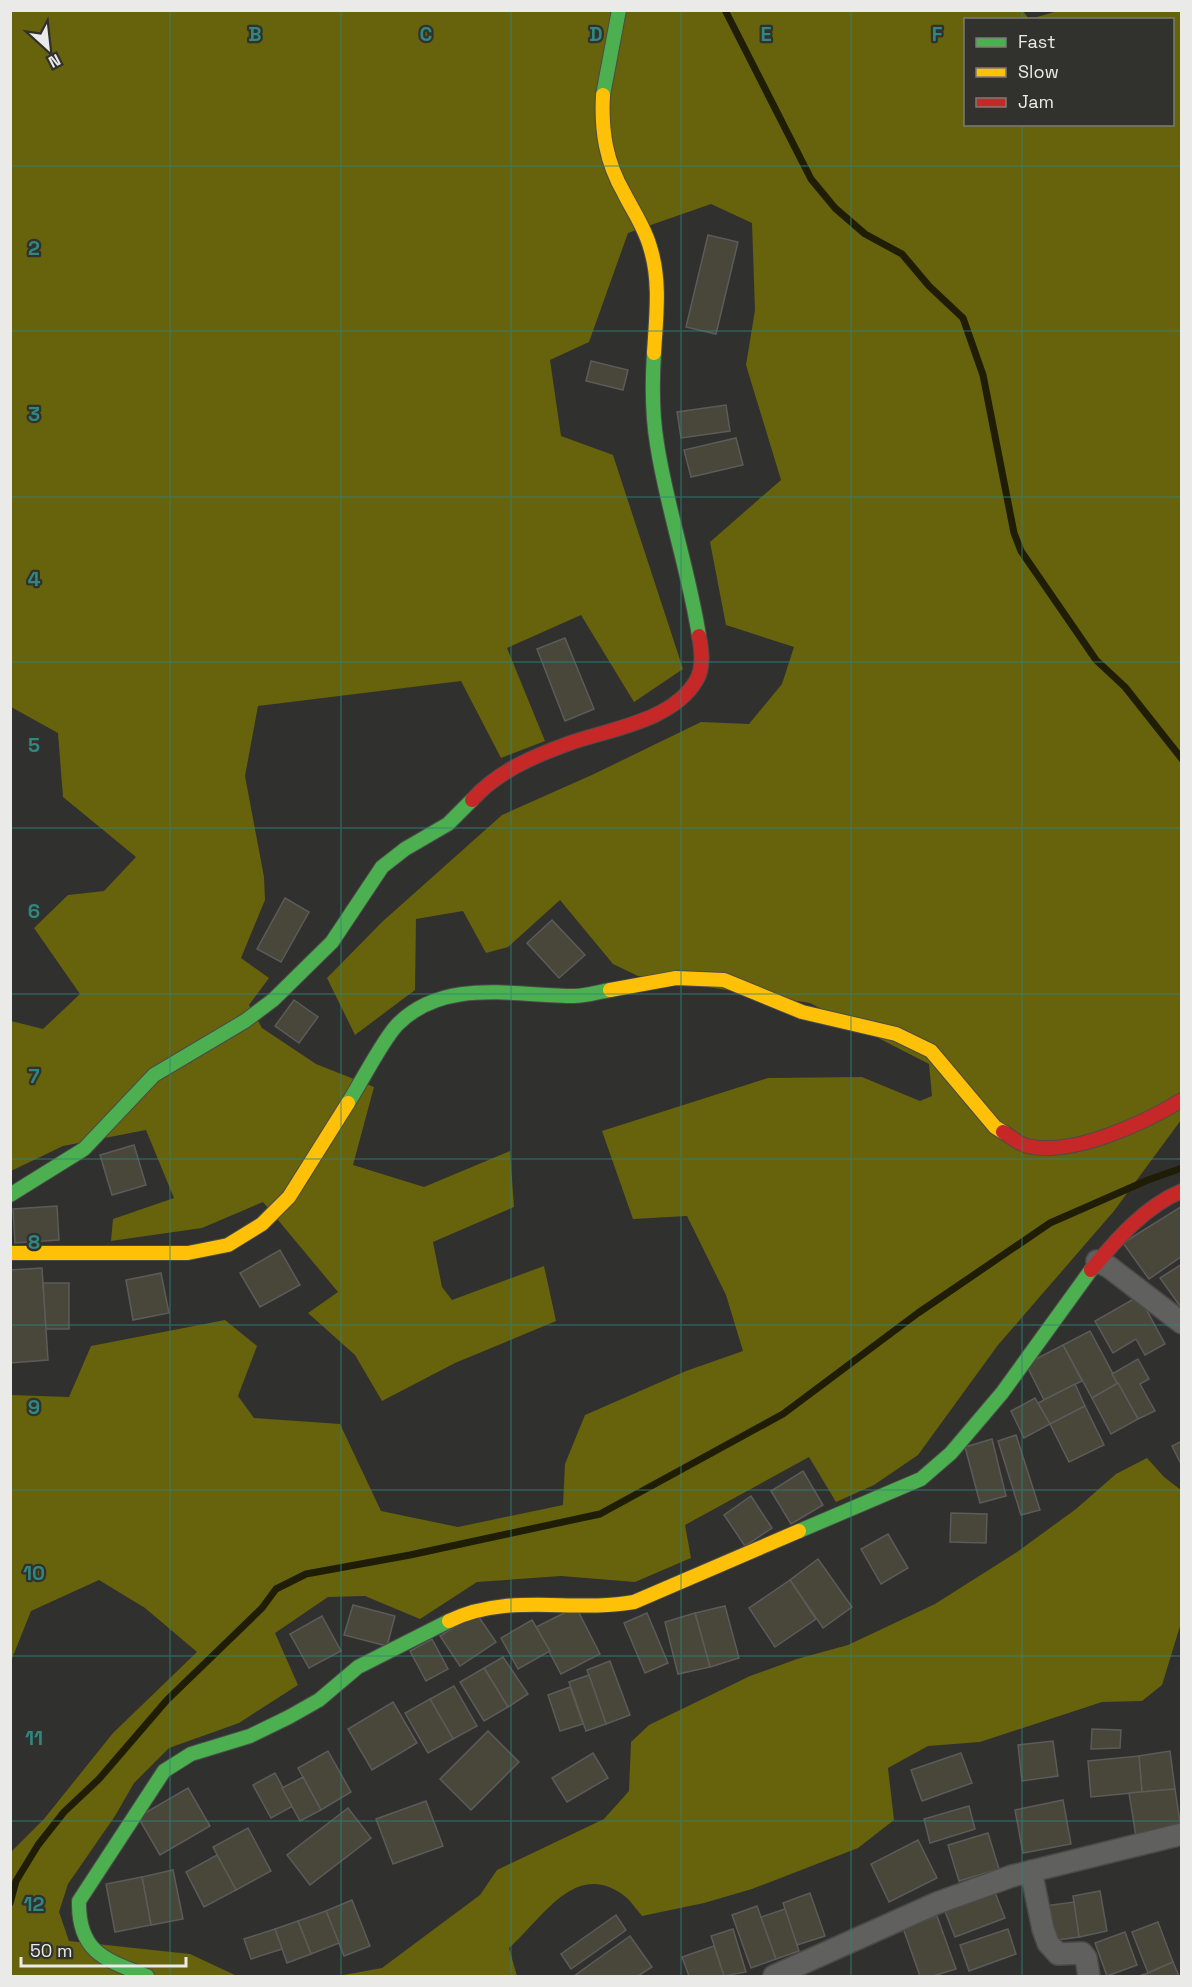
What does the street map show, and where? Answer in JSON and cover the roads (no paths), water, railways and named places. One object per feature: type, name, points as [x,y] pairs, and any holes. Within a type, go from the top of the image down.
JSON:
[{"type":"street","points":[[10,1195],[52,1171],[85,1148],[153,1075],[233,1029],[271,1003],[313,963],[341,930],[384,865],[402,850],[461,814],[486,786],[508,770],[563,746],[661,711],[680,698],[701,673],[702,654],[692,590],[654,430],[652,371],[656,319],[653,258],[642,225],[610,167],[604,141],[601,108],[619,10]]},
{"type":"street","points":[[10,1253],[188,1253],[228,1245],[262,1224],[289,1197],[397,1024],[425,1005],[452,994],[501,992],[576,996],[676,978],[724,980],[802,1012],[896,1034],[931,1051],[995,1127],[1026,1146],[1061,1147],[1107,1135],[1155,1116],[1182,1100]]},
{"type":"street","points":[[147,1977],[100,1958],[88,1944],[77,1921],[80,1901],[89,1885],[165,1771],[191,1754],[250,1736],[289,1717],[319,1700],[358,1667],[467,1612],[534,1603],[606,1607],[634,1602],[921,1479],[945,1462],[983,1417],[1097,1261],[1158,1200],[1182,1191]]},
{"type":"street","points":[[1097,1261],[1109,1266],[1182,1323]]},
{"type":"street","points":[[781,1975],[937,1903],[1031,1871],[1182,1834]]},
{"type":"street","points":[[1031,1871],[1048,1943],[1059,1954],[1082,1953],[1086,1958],[1089,1977]]},
{"type":"waterway","points":[[725,10],[811,179],[835,208],[865,234],[902,254],[929,286],[963,318],[983,375],[1014,533],[1021,551],[1096,660],[1125,687],[1182,759]]},
{"type":"waterway","points":[[10,1903],[16,1881],[38,1845],[64,1812],[99,1779],[167,1700],[262,1608],[276,1589],[306,1574],[410,1555],[600,1514],[783,1414],[918,1313],[1050,1223],[1148,1180],[1182,1168]]}]
